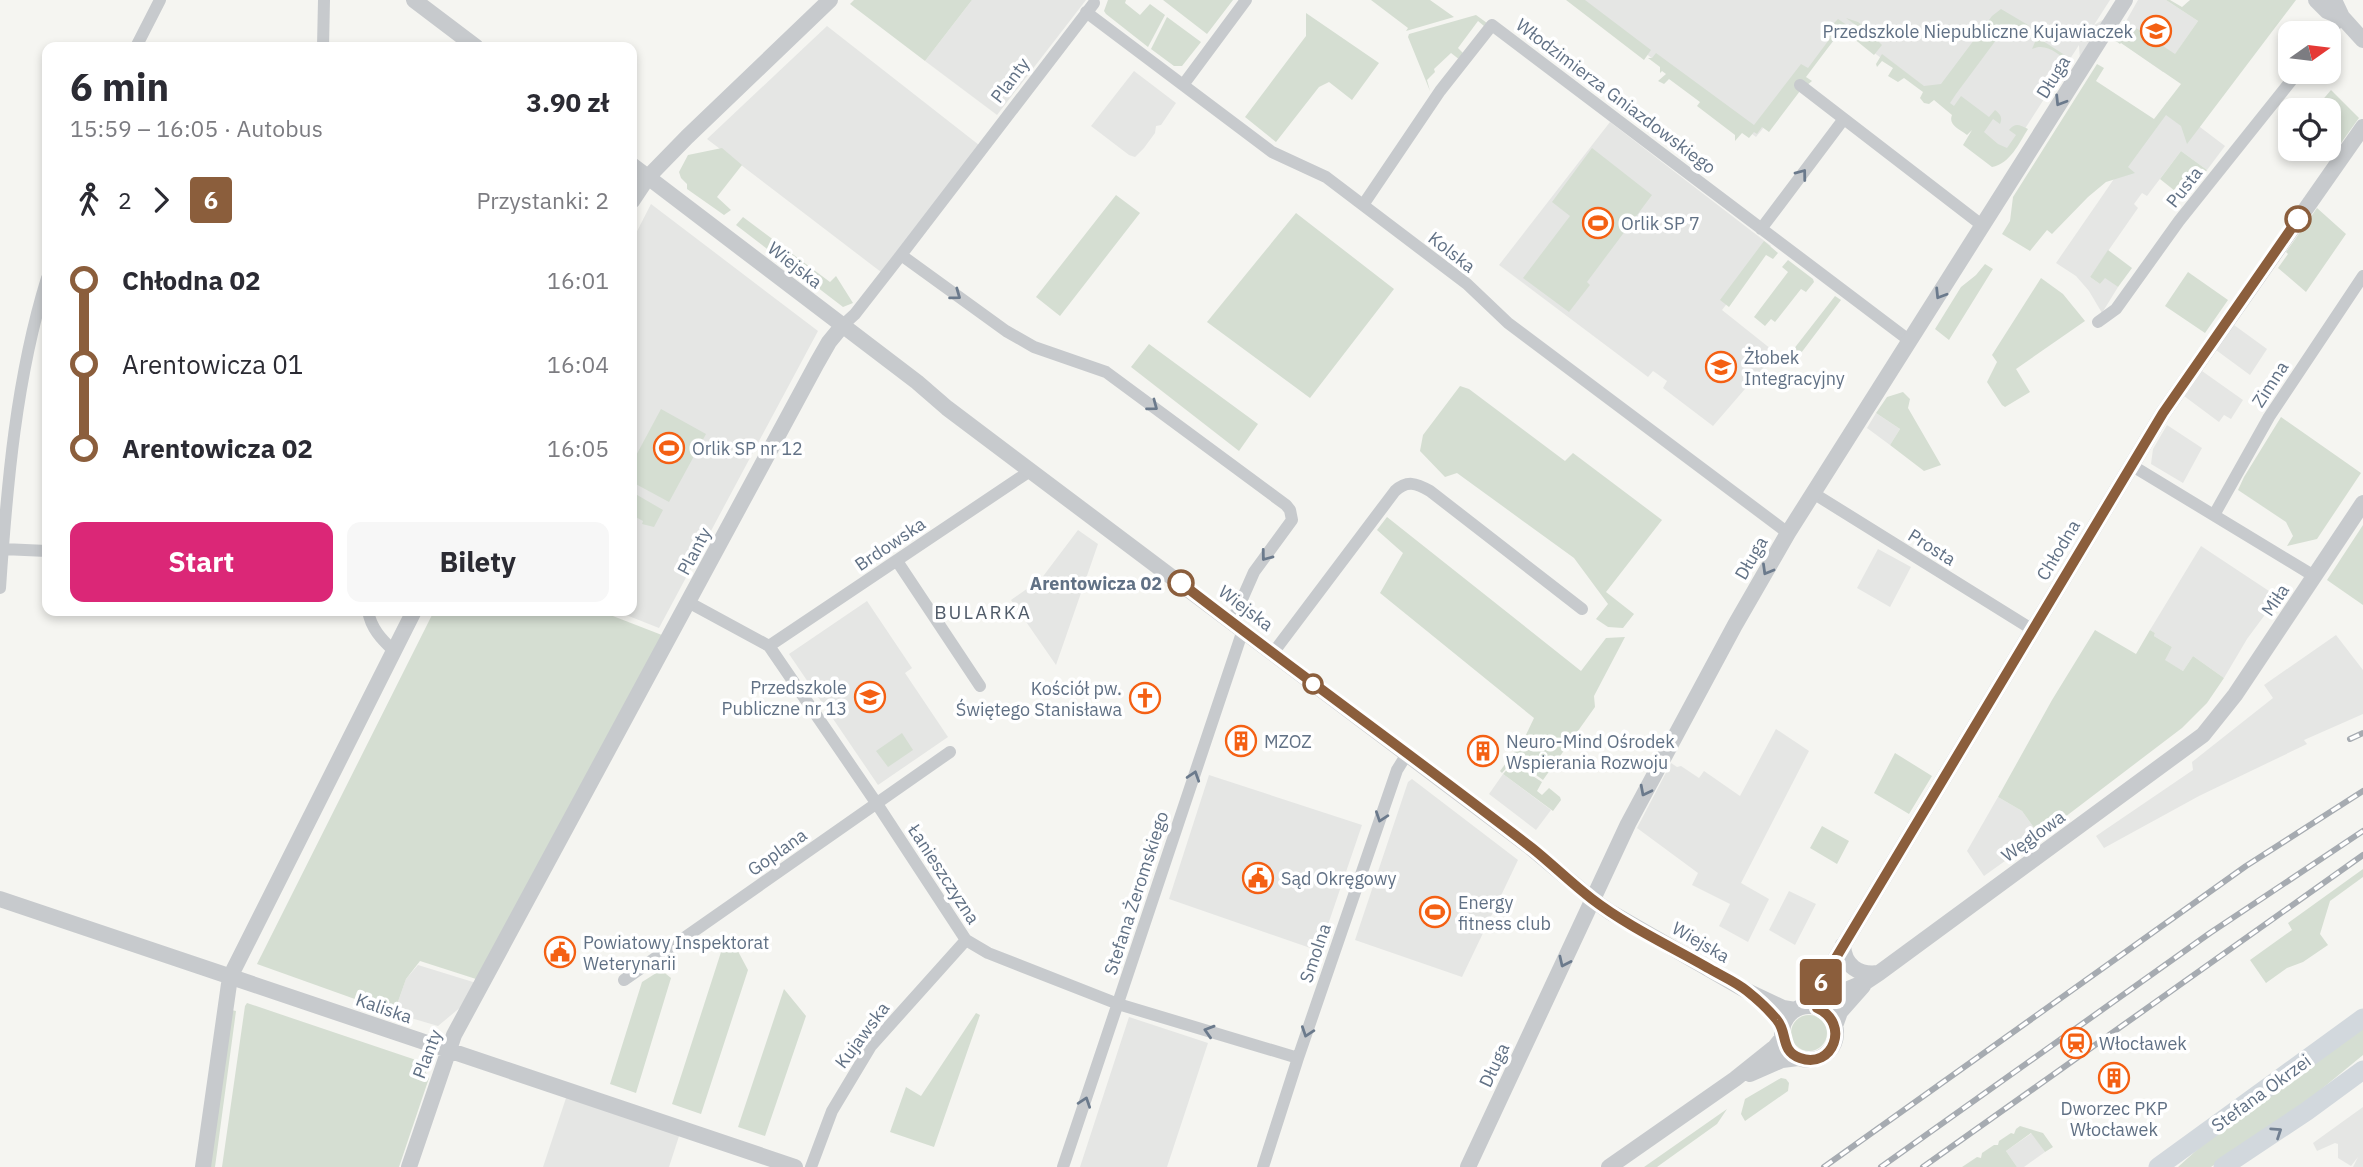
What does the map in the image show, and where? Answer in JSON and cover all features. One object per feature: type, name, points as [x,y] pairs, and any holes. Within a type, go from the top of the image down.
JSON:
[{"type":"main road","name":"Stefana Okrzei","points":[[2158,1167],[2363,1018]]},
{"type":"main road","points":[[2223,1167],[2363,1070]]},
{"type":"street","points":[[139,42],[160,0]]},
{"type":"street","points":[[323,42],[324,0]]},
{"type":"street","points":[[414,0],[470,42]]},
{"type":"street","points":[[637,194],[648,177],[687,137],[830,0]]},
{"type":"street","points":[[1183,85],[1246,0]]},
{"type":"street","name":"Długa","points":[[1468,1167],[1656,769],[1788,533],[2125,0]]},
{"type":"street","points":[[2316,0],[2327,11],[2342,17]]},
{"type":"street","points":[[2334,0],[2342,17],[2363,40]]},
{"type":"street","name":"Kolska","points":[[1090,7],[1183,85],[1272,152],[1326,177],[1467,285],[1508,323],[1788,533]]},
{"type":"street","name":"Planty","points":[[409,1167],[454,1035],[817,363],[843,325],[855,314],[901,255],[1090,7]]},
{"type":"street","points":[[2339,21],[2342,17]]},
{"type":"street","name":"Włodzimierza Gniazdowskiego","points":[[1363,205],[1440,91],[1492,25],[1910,341]]},
{"type":"street","name":"Pusta","points":[[2098,322],[2116,309],[2179,221],[2288,84]]},
{"type":"street","points":[[1800,85],[1983,226]]},
{"type":"street","points":[[1762,229],[1843,120]]},
{"type":"street","name":"Chłodna","points":[[1819,1008],[1816,997],[1818,987],[2131,465],[2196,363],[2363,127]]},
{"type":"street","name":"Wiejska","points":[[637,169],[1030,471],[1540,854],[1593,900],[1747,991],[1783,1008],[1795,1010]]},
{"type":"street","name":"Stefana Żeromskiego","points":[[901,255],[1006,331],[1034,347],[1106,372],[1286,505],[1292,520],[1254,572],[1118,1004],[1063,1167]]},
{"type":"street","name":"Zimna","points":[[2214,515],[2269,416],[2363,276]]},
{"type":"street","points":[[0,587],[14,435],[36,313],[42,294]]},
{"type":"street","points":[[2131,465],[2314,576]]},
{"type":"street","name":"Brdowska","points":[[769,646],[1030,471]]},
{"type":"street","points":[[1273,653],[1395,491],[1408,483],[1418,484],[1430,491],[1582,609]]},
{"type":"street","name":"Prosta","points":[[1813,493],[2033,630]]},
{"type":"street","name":"Miła","points":[[2218,718],[2363,503]]},
{"type":"street","points":[[3,549],[42,551]]},
{"type":"street","points":[[897,561],[980,686]]},
{"type":"street","name":"Łanieszczyzna","points":[[688,602],[769,646],[967,940],[988,953],[1118,1004],[1298,1058]]},
{"type":"street","points":[[368,616],[379,637],[394,651]]},
{"type":"street","points":[[203,1167],[230,977],[412,616]]},
{"type":"street","name":"Węglowa","points":[[1835,1026],[1840,1012],[1873,977],[2193,744],[2218,718]]},
{"type":"street","name":"Goplana","points":[[624,979],[950,752]]},
{"type":"street","name":"Smolna","points":[[1263,1167],[1397,770],[1407,754]]},
{"type":"street","name":"Kaliska","points":[[0,899],[795,1167]]},
{"type":"street","name":"Kujawska","points":[[811,1167],[837,1101],[871,1046],[967,940]]},
{"type":"street","points":[[1843,945],[1846,959],[1856,970],[1873,977]]},
{"type":"street","name":"Węglowa","points":[[1819,1008],[1847,989],[1873,977]]},
{"type":"street","name":"Wiejska","points":[[1747,991],[1779,1021],[1783,1033]]},
{"type":"street","points":[[1609,1167],[1735,1079],[1775,1047],[1788,1016],[1795,1010],[1819,1008],[1829,1016],[1835,1026],[1834,1043],[1827,1053],[1813,1060],[1782,1060],[1735,1079]]},
{"type":"street","points":[[1783,1033],[1786,1047],[1798,1058]]},
{"type":"shaded area","points":[[854,0],[972,0],[925,61],[850,4]]},
{"type":"shaded area","points":[[972,0],[1086,0],[997,115],[925,61]]},
{"type":"shaded area","points":[[1108,0],[1126,0],[1125,3],[1140,15],[1150,4],[1165,15],[1148,47],[1106,14],[1104,11]]},
{"type":"shaded area","points":[[1163,0],[1233,0],[1207,34]]},
{"type":"shaded area","points":[[1371,0],[1430,0],[1454,17],[1406,31],[1408,28]]},
{"type":"shaded area","points":[[1566,0],[1585,0],[1651,50],[1644,60]]},
{"type":"shaded area","points":[[1575,0],[2110,0],[2094,25],[2106,18],[2080,60],[2079,45],[2008,155],[1843,29],[1756,137]]},
{"type":"shaded area","name":"Przedszkole Niepubliczne Kujawiaczek","points":[[2138,0],[2166,0],[2198,21],[2163,72],[2116,39]]},
{"type":"shaded area","points":[[2166,0],[2182,7],[2190,0],[2296,0],[2187,144],[2181,126],[2166,115],[2128,167],[2135,173],[2106,182],[2052,234],[2047,230],[2030,251],[2002,234],[2010,221],[2013,197],[2097,64],[2104,68],[2096,81],[2154,119],[2181,84],[2113,39],[2124,20],[2175,54],[2198,21]]},
{"type":"shaded area","points":[[2001,9],[2028,25],[2032,34],[2071,59],[2069,62],[2047,48],[2032,49],[2035,42],[2030,34],[2018,26],[2009,26],[1956,94],[1950,103],[1954,106],[1961,96],[1989,117],[1995,110],[2000,114],[2000,124],[1993,119],[1984,132],[1998,144],[2007,148],[2016,135],[2009,130],[2013,126],[2020,125],[2028,129],[2009,157],[1992,167],[1963,145],[1972,130],[1967,135],[1958,129],[1953,124],[1952,115],[1934,100],[1929,104],[1924,103],[1920,98],[1923,92],[1904,78],[1898,82],[1888,76],[1893,68],[1882,61],[1877,67],[1876,64],[1882,54],[1924,86],[1941,84],[1992,16]]},
{"type":"shaded area","points":[[1306,13],[1379,63],[1352,100],[1329,82],[1319,87],[1276,142],[1245,117],[1306,36]]},
{"type":"shaded area","points":[[1476,15],[1487,23],[1484,26],[1478,21],[1458,48],[1463,53],[1460,60],[1451,53],[1434,69],[1435,72],[1427,80],[1430,91],[1409,34]]},
{"type":"shaded area","points":[[1167,17],[1201,42],[1182,66],[1174,66],[1151,49]]},
{"type":"shaded area","points":[[1846,18],[1858,22],[1881,39],[1879,42],[1882,45],[1874,55],[1842,29],[1806,77],[1812,81],[1800,91],[1769,132],[1762,127],[1757,134],[1754,132],[1749,138],[1742,133],[1735,141],[1735,135],[1697,106],[1700,102],[1669,79],[1664,84],[1658,81],[1666,74],[1662,71],[1660,73],[1660,67],[1648,58],[1652,58],[1656,53],[1754,125],[1801,64],[1808,68],[1831,37],[1825,32],[1838,19],[1854,30],[1857,26]]},
{"type":"shaded area","points":[[827,26],[979,145],[881,272],[707,139]]},
{"type":"shaded area","points":[[1134,71],[1176,103],[1135,157],[1091,126]]},
{"type":"shaded area","points":[[2331,90],[2339,98],[2324,98]]},
{"type":"shaded area","points":[[2341,100],[2359,118],[2341,143]]},
{"type":"shaded area","points":[[2167,102],[2225,146],[2207,170],[2181,151],[2147,196],[2142,193],[2134,204],[2138,208],[2090,277],[2100,284],[2105,277],[2118,287],[2102,313],[2076,276],[2056,263]]},
{"type":"shaded area","points":[[1610,122],[1771,246],[1722,310],[1776,353],[1713,426],[1663,388],[1667,381],[1653,371],[1648,377],[1499,265]]},
{"type":"shaded area","points":[[722,148],[742,165],[717,197],[731,210],[724,215],[687,189],[687,184],[679,172],[688,155]]},
{"type":"shaded area","name":"Orlik SP 7","points":[[1592,148],[1652,195],[1587,282],[1590,285],[1569,312],[1523,278],[1570,216],[1552,202]]},
{"type":"shaded area","points":[[2181,151],[2207,170],[2185,199],[2160,179]]},
{"type":"shaded area","points":[[1116,195],[1140,213],[1060,316],[1036,297]]},
{"type":"shaded area","points":[[651,204],[818,331],[659,628],[629,616],[637,616],[637,231]]},
{"type":"shaded area","points":[[2317,208],[2346,234],[2306,292],[2278,268]]},
{"type":"shaded area","points":[[1296,213],[1394,289],[1310,398],[1207,322]]},
{"type":"shaded area","points":[[743,217],[830,282],[836,276],[853,303],[843,307],[736,225]]},
{"type":"shaded area","points":[[1764,241],[1778,253],[1773,259],[1766,255],[1729,307],[1720,300]]},
{"type":"shaded area","points":[[2108,250],[2132,268],[2118,287],[2105,278],[2100,284],[2090,277]]},
{"type":"shaded area","points":[[1788,260],[1814,282],[1806,292],[1801,289],[1775,322],[1771,319],[1765,326],[1754,317],[1788,272],[1782,267]]},
{"type":"shaded area","points":[[1985,264],[1993,269],[1949,340],[1935,329],[1961,287]]},
{"type":"shaded area","points":[[2188,272],[2228,300],[2205,333],[2165,306]]},
{"type":"shaded area","points":[[2041,278],[2063,294],[2085,321],[2016,369],[2030,392],[2005,407],[1987,382],[1997,362],[1992,355]]},
{"type":"shaded area","points":[[1835,296],[1841,300],[1792,365],[1776,353],[1793,350]]},
{"type":"shaded area","points":[[2234,325],[2267,349],[2250,375],[2216,350]]},
{"type":"shaded area","points":[[1149,344],[1258,424],[1239,451],[1131,367]]},
{"type":"shaded area","points":[[2202,371],[2243,400],[2231,419],[2224,415],[2219,422],[2184,396]]},
{"type":"shaded area","points":[[1460,386],[1469,389],[1565,461],[1573,453],[1662,520],[1606,592],[1634,614],[1623,628],[1608,627],[1596,619],[1608,604],[1574,558],[1457,473],[1445,477],[1420,451],[1423,435]]},
{"type":"shaded area","points":[[1903,392],[1910,399],[1908,408],[1941,465],[1924,471],[1890,445],[1900,429],[1876,413],[1887,397]]},
{"type":"shaded area","name":"Orlik SP nr 12","points":[[661,409],[706,434],[669,502],[637,485],[637,454]]},
{"type":"shaded area","points":[[1876,413],[1900,429],[1890,445],[1867,428]]},
{"type":"shaded area","points":[[2281,417],[2361,473],[2317,539],[2287,546],[2293,536],[2286,522],[2238,490]]},
{"type":"shaded area","points":[[2167,425],[2202,448],[2183,483],[2151,464],[2153,449]]},
{"type":"shaded area","points":[[637,495],[663,510],[654,527],[642,524],[643,521],[637,518]]},
{"type":"shaded area","points":[[1387,517],[1581,671],[1606,638],[1625,637],[1594,696],[1595,707],[1543,780],[1514,759],[1502,773],[1500,771],[1524,739],[1534,718],[1380,593],[1403,553],[1377,530]]},
{"type":"shaded area","points":[[2363,525],[2363,605],[2327,580]]},
{"type":"shaded area","points":[[1078,530],[1098,544],[1056,665],[1011,600],[1041,579]]},
{"type":"shaded area","points":[[2201,546],[2278,597],[2247,639],[2224,678],[2193,656],[2183,671],[2164,660],[2172,647],[2154,636],[2155,633],[2150,630]]},
{"type":"shaded area","points":[[1878,549],[1911,567],[1890,607],[1857,588]]},
{"type":"shaded area","name":"Przedszkole Publiczne nr 13","points":[[867,601],[912,668],[905,673],[948,737],[878,785],[789,654]]},
{"type":"shaded area","points":[[431,616],[613,616],[667,637],[476,979],[420,961],[406,979],[394,1013],[257,964]]},
{"type":"shaded area","points":[[2095,630],[2136,654],[2150,630],[2155,633],[2154,636],[2172,647],[2165,660],[2183,671],[2193,656],[2224,678],[2207,703],[2182,728],[2040,836],[2022,811],[1998,797]]},
{"type":"shaded area","points":[[2336,635],[2363,670],[2363,714],[2304,740],[2307,744],[2199,796],[2104,848],[2096,836],[2193,770],[2192,762],[2273,698],[2264,685]]},
{"type":"shaded area","points":[[1776,729],[1809,751],[1741,883],[1769,899],[1748,942],[1719,926],[1730,904],[1692,885],[1698,873],[1637,828],[1671,763],[1699,778],[1704,771],[1740,796]]},
{"type":"shaded area","points":[[902,733],[913,750],[888,767],[876,751]]},
{"type":"shaded area","points":[[1895,753],[1932,776],[1909,814],[1874,793]]},
{"type":"shaded area","points":[[1513,763],[1542,782],[1537,791],[1542,795],[1549,788],[1560,797],[1561,800],[1553,811],[1503,774]]},
{"type":"shaded area","points":[[1503,774],[1551,810],[1536,830],[1489,794]]},
{"type":"shaded area","points":[[1209,775],[1362,825],[1319,951],[1169,899]]},
{"type":"shaded area","points":[[1412,779],[1518,860],[1462,977],[1355,940],[1408,782]]},
{"type":"shaded area","points":[[1998,797],[2022,811],[2040,836],[1984,876],[1967,851]]},
{"type":"shaded area","points":[[1822,826],[1849,841],[1837,864],[1810,848]]},
{"type":"shaded area","points":[[2363,869],[2363,877],[2330,901],[2320,934],[2328,945],[2266,983],[2250,960],[2292,930],[2288,923]]},
{"type":"shaded area","points":[[1789,891],[1816,904],[1795,945],[1769,930]]},
{"type":"shaded area","points":[[732,940],[748,970],[701,1114],[672,1104],[722,949]]},
{"type":"shaded area","points":[[418,965],[486,986],[438,1026],[394,1013],[406,979]]},
{"type":"shaded area","points":[[661,970],[671,978],[636,1093],[610,1084],[642,982]]},
{"type":"shaded area","points":[[784,989],[806,1016],[765,1136],[738,1127]]},
{"type":"shaded area","points":[[247,1003],[419,1061],[429,1078],[399,1167],[222,1167]]},
{"type":"shaded area","points":[[231,1010],[236,1011],[215,1167],[209,1167]]},
{"type":"shaded area","points":[[976,1013],[980,1015],[934,1147],[890,1132],[906,1087],[921,1096]]},
{"type":"shaded area","points":[[1809,1015],[1822,1020],[1827,1033],[1822,1046],[1809,1051],[1796,1046],[1791,1033],[1796,1020]]},
{"type":"shaded area","points":[[1129,1017],[1208,1043],[1167,1167],[1080,1167]]},
{"type":"shaded area","points":[[2363,1027],[2363,1055],[2307,1101],[2211,1167],[2178,1167],[2199,1148]]},
{"type":"shaded area","points":[[1781,1078],[1789,1083],[1788,1091],[1745,1121],[1741,1114],[1745,1099]]},
{"type":"shaded area","points":[[567,1095],[681,1130],[669,1167],[543,1167]]},
{"type":"shaded area","points":[[2363,1107],[2363,1167],[2353,1167],[2358,1157],[2351,1166],[2338,1158],[2338,1144],[2317,1151],[2313,1143]]},
{"type":"shaded area","points":[[1727,1109],[1717,1124],[1657,1167],[1644,1167]]},
{"type":"shaded area","points":[[2020,1126],[2043,1133],[2053,1147],[2045,1152],[2031,1133],[2006,1151],[2017,1167],[1962,1167],[1977,1157],[1981,1158],[1982,1153],[1998,1145],[1999,1141],[2011,1133],[2014,1134]]},
{"type":"shaded area","points":[[2032,1133],[2045,1152],[2024,1167],[2017,1167],[2006,1151]]},
{"type":"railway","points":[[2350,739],[2363,733]]},
{"type":"railway","points":[[1824,1167],[2246,866],[2363,791]]},
{"type":"railway","points":[[1881,1167],[2210,933],[2363,831]]},
{"type":"railway","points":[[1923,1167],[2363,855]]},
{"type":"bus line","name":"6","points":[[1181,583],[1540,854],[1593,900],[1747,991],[1779,1021],[1786,1047],[1798,1058],[1818,1058],[1827,1053],[1834,1043],[1835,1026],[1825,1012],[1817,1008],[1818,987],[2163,413],[2298,219]]},
{"type":"place","name":"Przedszkole Niepubliczne Kujawiaczek","points":[[2156,31]]},
{"type":"place","name":"Orlik SP 7","points":[[1598,223]]},
{"type":"place","name":"Żłobek Integracyjny","points":[[1721,367]]},
{"type":"place","name":"Orlik SP nr 12","points":[[669,448]]},
{"type":"place","name":"Arentowicza 02","points":[[1181,583]]},
{"type":"place","name":"Przedszkole Publiczne nr 13","points":[[870,697]]},
{"type":"place","name":"Kościół pw. Świętego Stanisława","points":[[1145,698]]},
{"type":"place","name":"MZOZ","points":[[1241,741]]},
{"type":"place","name":"Neuro-Mind Ośrodek Wspierania Rozwoju","points":[[1483,751]]},
{"type":"place","name":"Sąd Okręgowy","points":[[1258,878]]},
{"type":"place","name":"Energy fitness club","points":[[1435,912]]},
{"type":"place","name":"Powiatowy Inspektorat Weterynarii","points":[[560,952]]},
{"type":"place","name":"Włocławek","points":[[2076,1043]]},
{"type":"place","name":"Dworzec PKP Włocławek","points":[[2114,1078]]},
{"type":"district","name":"BULARKA","points":[[983,612]]}]
